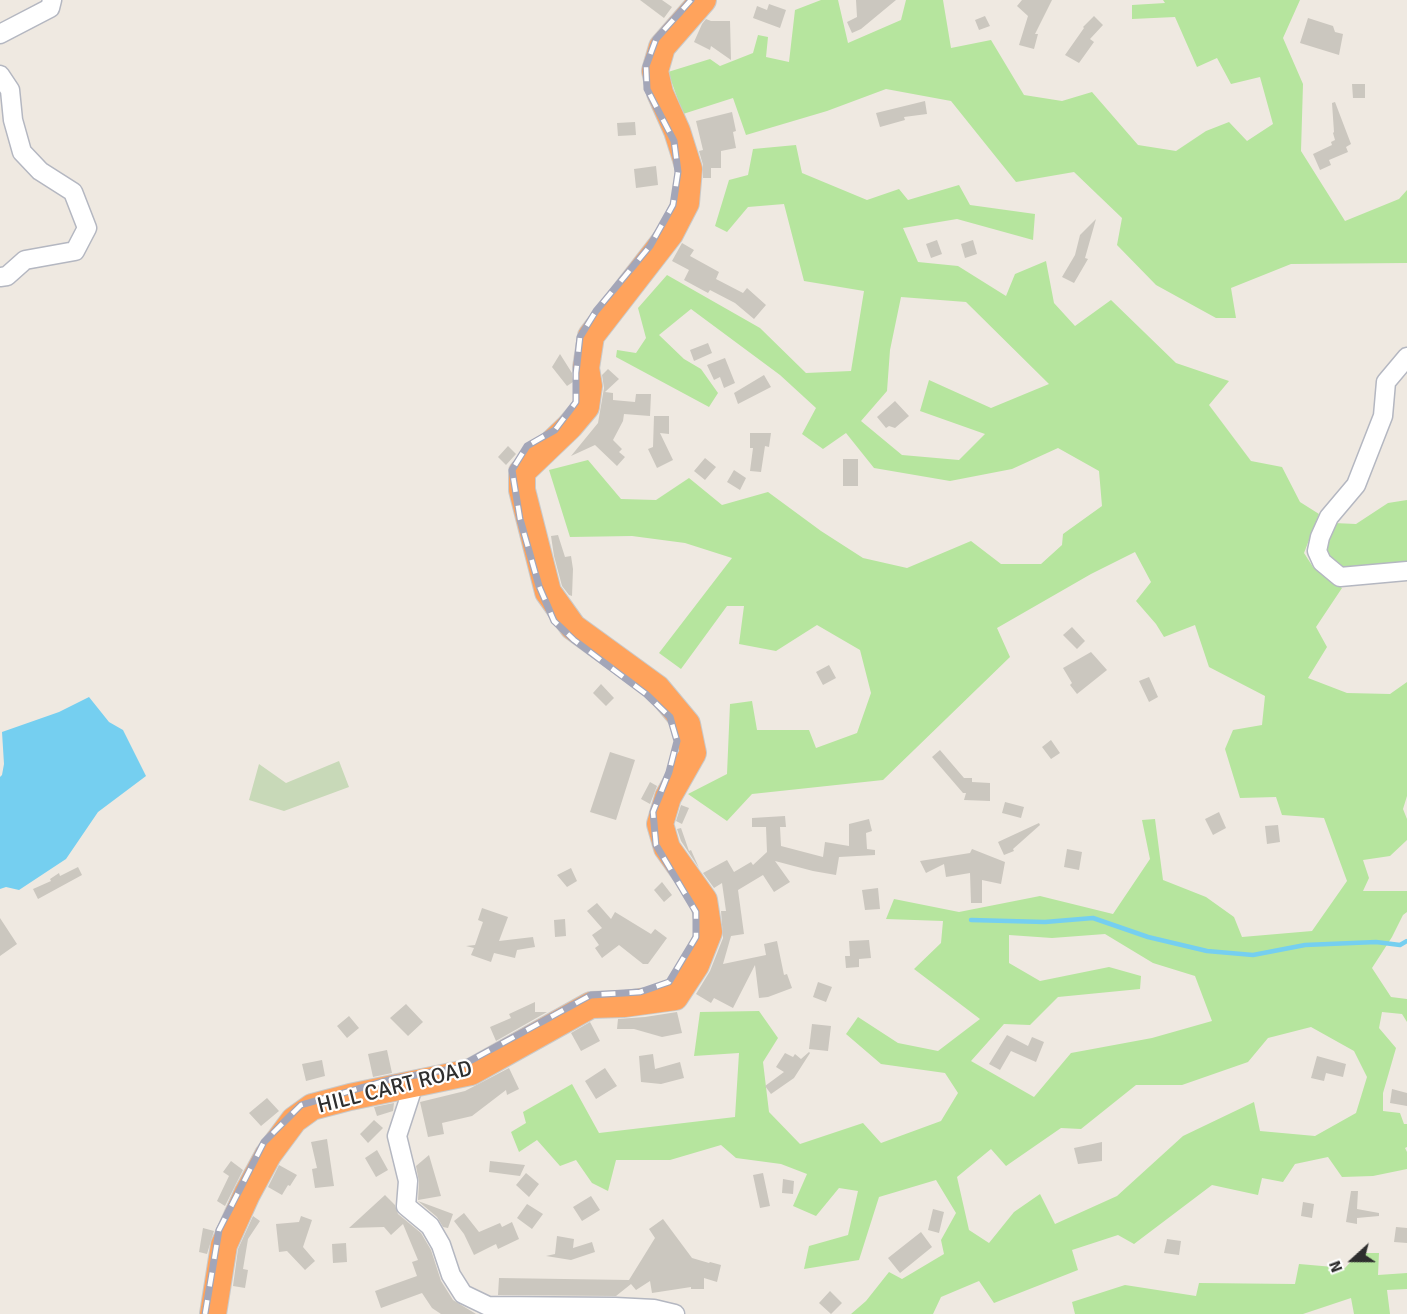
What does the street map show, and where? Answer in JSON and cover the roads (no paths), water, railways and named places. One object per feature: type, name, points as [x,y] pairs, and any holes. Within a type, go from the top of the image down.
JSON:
[{"type":"highway","name":"HILL CART ROAD","points":[[213,1314],[224,1245],[268,1155],[294,1120],[312,1107],[471,1072],[591,1005],[624,1004],[675,997],[696,965],[709,932],[704,900],[667,848],[660,824],[668,797],[693,753],[687,724],[657,688],[573,627],[549,592],[522,490],[522,472],[570,426],[586,407],[589,386],[586,368],[591,336],[670,234],[686,203],[689,169],[677,131],[660,93],[655,71],[662,47],[703,0]]},
{"type":"street","points":[[0,34],[50,8],[52,0]]},
{"type":"street","points":[[0,75],[10,90],[13,120],[22,152],[39,171],[73,192],[87,228],[75,252],[25,260],[7,276],[0,277]]},
{"type":"street","points":[[1407,357],[1386,382],[1383,416],[1356,485],[1329,517],[1320,537],[1317,551],[1322,562],[1340,577],[1407,571]]},
{"type":"street","points":[[414,1084],[397,1136],[408,1181],[406,1206],[430,1226],[441,1245],[451,1275],[464,1294],[488,1306],[615,1307],[654,1309],[675,1314]]},
{"type":"water","points":[[89,697],[109,722],[123,730],[146,776],[98,812],[66,859],[19,890],[6,887],[0,889],[0,777],[4,764],[2,732],[59,712]]},
{"type":"waterway","points":[[971,920],[1045,922],[1093,918],[1148,937],[1207,951],[1253,955],[1305,945],[1376,942],[1400,945],[1407,941]]},
{"type":"railway","points":[[205,1314],[219,1230],[264,1142],[301,1105],[392,1079],[457,1068],[591,995],[640,992],[669,982],[696,937],[696,912],[656,845],[653,812],[669,772],[677,741],[670,717],[646,694],[574,640],[554,621],[539,586],[520,519],[512,470],[527,446],[555,430],[576,402],[580,337],[596,311],[650,246],[673,205],[678,172],[674,141],[647,89],[646,66],[656,39],[691,0]]}]
